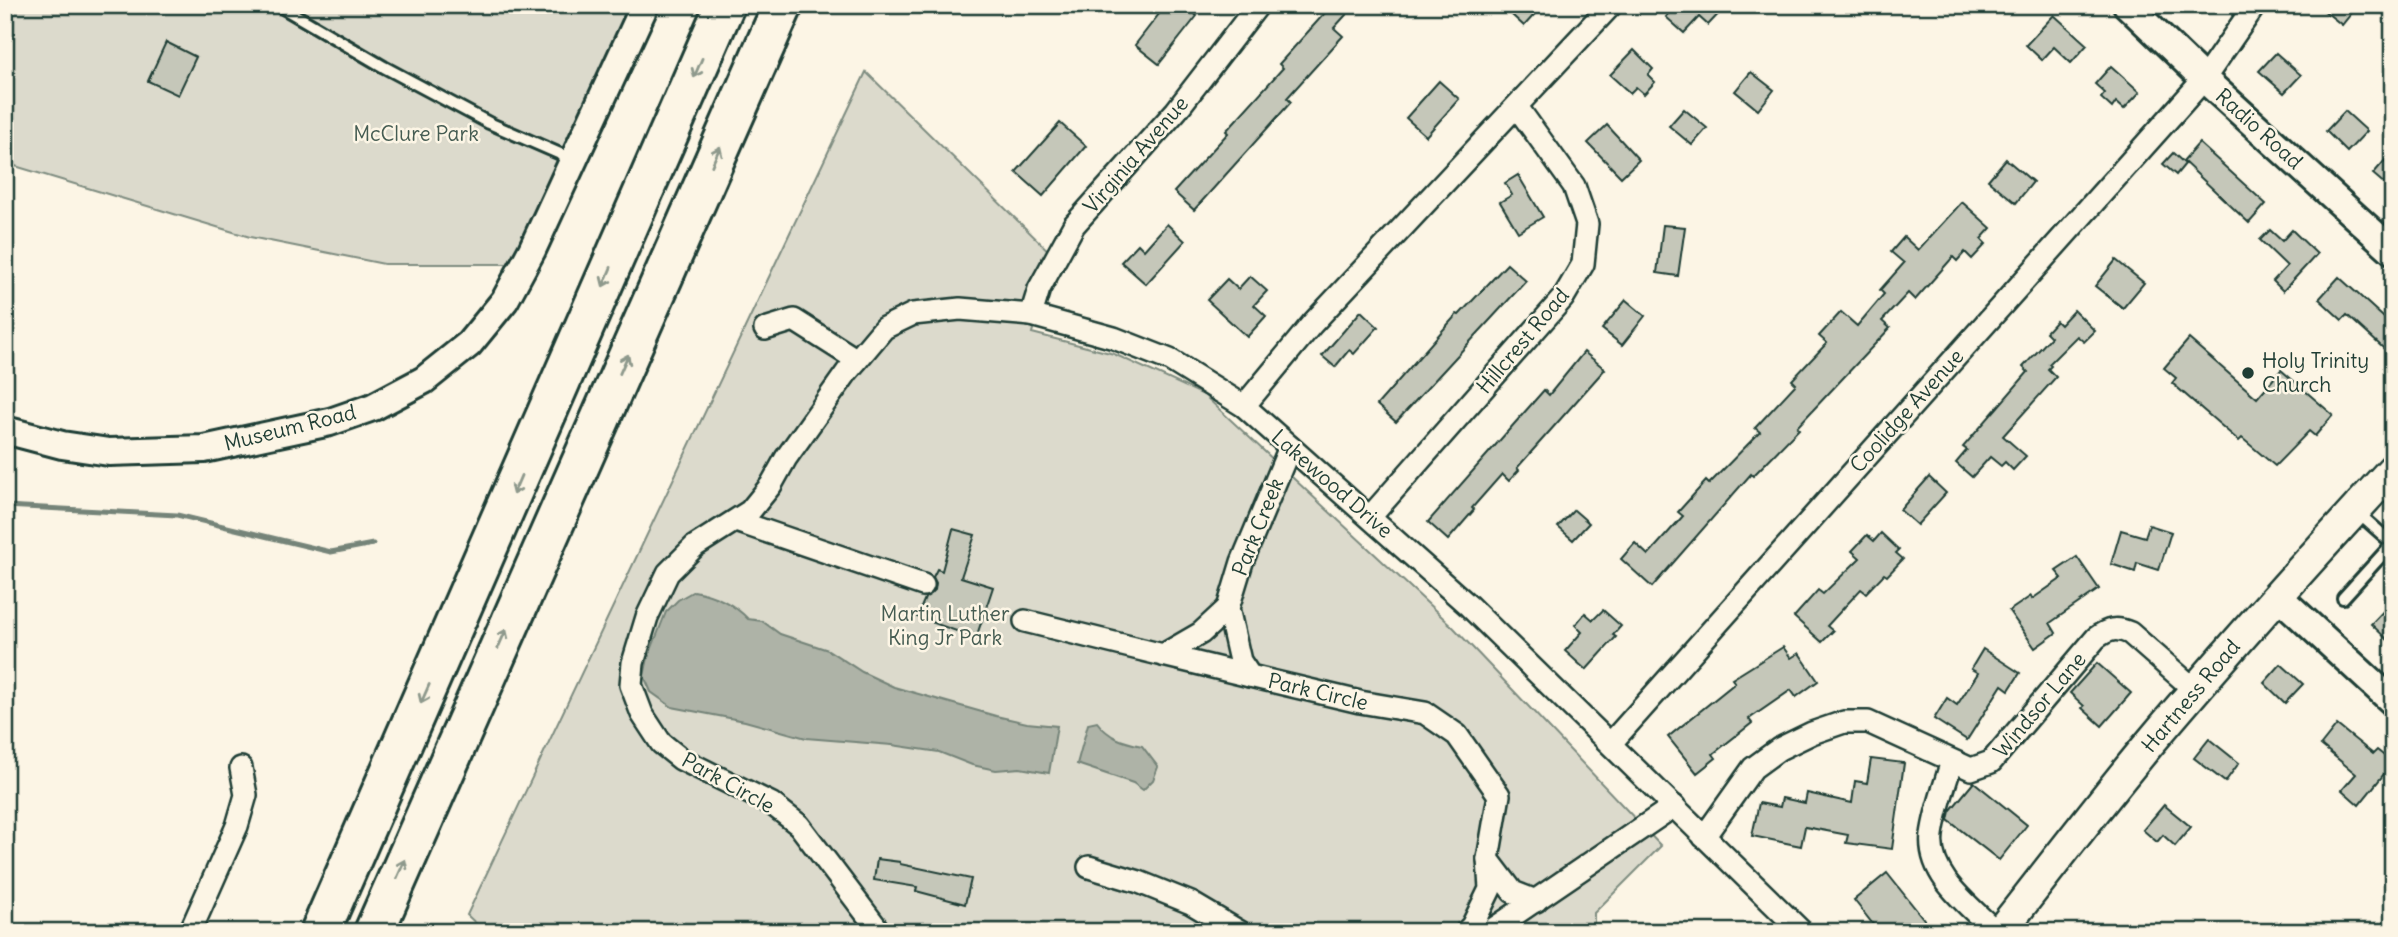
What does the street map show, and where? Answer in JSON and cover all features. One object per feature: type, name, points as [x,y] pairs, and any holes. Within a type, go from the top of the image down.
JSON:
[{"type":"highway","points":[[320,932],[725,5]]},
{"type":"highway","points":[[373,932],[783,5]]},
{"type":"main road","name":"Hartness Road","points":[[1998,932],[2147,746],[2277,595],[2393,469]]},
{"type":"street","name":"Museum Road","points":[[5,430],[62,445],[108,452],[204,449],[330,422],[373,407],[424,380],[468,344],[505,300],[532,250],[645,5]]},
{"type":"street","name":"Virginia Avenue","points":[[1031,315],[1039,289],[1074,225],[1176,111],[1258,5]]},
{"type":"street","points":[[1244,406],[1312,324],[1611,5]]},
{"type":"street","name":"Radio Road","points":[[2127,5],[2393,251]]},
{"type":"street","name":"Coolidge Avenue","points":[[1611,743],[2204,79],[2255,5]]},
{"type":"street","name":"Hillcrest Road","points":[[1370,517],[1563,298],[1583,264],[1587,224],[1574,186],[1517,107]]},
{"type":"street","name":"Lakewood Drive","points":[[858,360],[884,328],[913,314],[960,309],[1031,315],[1114,338],[1170,360],[1244,406],[1469,606],[1802,932]]},
{"type":"street","points":[[765,329],[794,320],[858,360]]},
{"type":"street","name":"Park Circle","points":[[858,360],[750,512],[695,546],[668,573],[647,617],[633,663],[631,685],[642,714],[661,743],[681,759],[772,804],[799,825],[880,932]]},
{"type":"street","name":"Park Creek","points":[[1228,608],[1242,562],[1290,447]]},
{"type":"street","points":[[736,521],[923,585]]},
{"type":"street","points":[[2277,595],[2393,702]]},
{"type":"street","points":[[1163,655],[1201,633],[1228,608]]},
{"type":"street","name":"Park Circle","points":[[1228,608],[1240,661],[1250,676],[1360,702],[1425,713],[1457,734],[1499,795],[1488,859],[1490,889],[1472,926],[1466,932]]},
{"type":"street","points":[[1025,621],[1250,676]]},
{"type":"street","name":"Windsor Lane","points":[[1704,837],[1753,768],[1779,749],[1812,733],[1844,722],[1868,722],[1970,769],[1991,762],[2096,638],[2113,629],[2130,633],[2195,690]]},
{"type":"street","points":[[1952,761],[1932,834],[1934,860],[1940,873],[1954,890],[1998,932]]},
{"type":"street","points":[[190,932],[237,826],[246,795],[241,768]]},
{"type":"street","points":[[1489,932],[1674,806]]},
{"type":"street","points":[[1488,859],[1513,892],[1536,901]]},
{"type":"street","points":[[1089,867],[1139,882],[1191,904],[1240,932]]},
{"type":"lane","points":[[278,5],[384,67],[489,123],[574,160]]},
{"type":"lane","points":[[2343,598],[2393,544],[2355,510]]},
{"type":"green space","name":"McClure Park","points":[[5,5],[636,5],[525,264],[384,264],[250,237],[5,163]]},
{"type":"green space","name":"Martin Luther King Jr Park","points":[[866,72],[1065,267],[1041,300],[1032,333],[1114,354],[1204,395],[1454,628],[1661,846],[1594,913],[1594,932],[485,932],[467,915]]},
{"type":"shaded area","points":[[694,591],[723,600],[748,619],[762,621],[780,634],[828,650],[862,672],[894,687],[996,716],[1057,726],[1049,773],[1020,768],[996,770],[972,765],[939,752],[892,745],[806,738],[745,721],[672,707],[651,692],[644,676],[666,612],[678,600]]},
{"type":"shaded area","points":[[1097,722],[1106,732],[1117,738],[1142,746],[1158,767],[1153,780],[1143,790],[1133,783],[1077,764],[1088,724]]},
{"type":"building","points":[[1166,5],[1184,5],[1197,16],[1159,64],[1135,45]]},
{"type":"building","points":[[1332,5],[1355,5],[1334,28],[1343,36],[1287,98],[1291,102],[1194,210],[1174,192],[1283,68],[1279,64]]},
{"type":"building","points":[[1501,5],[1543,5],[1524,26]]},
{"type":"building","points":[[1677,5],[1727,5],[1708,25],[1699,17],[1684,33],[1666,17]]},
{"type":"building","points":[[2317,5],[2358,5],[2342,25]]},
{"type":"building","points":[[2054,15],[2087,45],[2071,63],[2054,47],[2042,60],[2026,45]]},
{"type":"building","points":[[166,42],[196,57],[178,95],[148,81]]},
{"type":"building","points":[[1634,50],[1653,69],[1648,75],[1655,82],[1644,94],[1636,87],[1630,93],[1610,75]]},
{"type":"building","points":[[2276,53],[2301,75],[2284,93],[2259,71]]},
{"type":"building","points":[[2111,66],[2140,92],[2124,109],[2116,102],[2112,108],[2101,98],[2105,93],[2095,84]]},
{"type":"building","points":[[1751,72],[1774,90],[1758,110],[1735,91]]},
{"type":"building","points":[[1439,81],[1459,99],[1426,136],[1406,118]]},
{"type":"building","points":[[1684,109],[1707,128],[1692,145],[1669,126]]},
{"type":"building","points":[[2345,111],[2367,131],[2347,152],[2326,131]]},
{"type":"building","points":[[1060,123],[1086,146],[1043,196],[1016,172]]},
{"type":"building","points":[[1607,125],[1639,160],[1621,177],[1588,143]]},
{"type":"building","points":[[2199,143],[2266,204],[2249,223],[2183,161]]},
{"type":"building","points":[[2393,151],[2393,191],[2373,174]]},
{"type":"building","points":[[2173,153],[2185,164],[2176,175],[2163,164]]},
{"type":"building","points":[[2006,159],[2033,182],[2016,203],[1988,180]]},
{"type":"building","points":[[1518,175],[1543,217],[1518,232],[1500,202],[1512,195],[1505,183]]},
{"type":"building","points":[[1962,202],[1991,228],[1981,239],[1986,244],[1972,259],[1965,252],[1957,261],[1953,257],[1915,300],[1908,293],[1882,321],[1890,328],[1797,427],[1799,429],[1753,476],[1751,474],[1652,587],[1621,559],[1635,543],[1648,555],[1683,516],[1678,512],[1706,481],[1709,484],[1760,432],[1755,428],[1796,384],[1792,380],[1827,343],[1819,336],[1841,312],[1857,326],[1884,294],[1880,290],[1904,263],[1891,252],[1904,237],[1918,250]]},
{"type":"building","points":[[1167,224],[1185,241],[1146,284],[1121,262],[1138,244],[1144,250]]},
{"type":"building","points":[[1663,225],[1685,227],[1678,276],[1657,273]]},
{"type":"building","points":[[2270,230],[2282,241],[2292,230],[2317,254],[2283,291],[2273,281],[2287,266],[2260,240]]},
{"type":"building","points":[[2116,260],[2144,283],[2123,308],[2095,286]]},
{"type":"building","points":[[1507,264],[1526,281],[1396,422],[1377,405],[1457,314],[1459,315]]},
{"type":"building","points":[[1250,276],[1267,291],[1254,305],[1266,316],[1247,337],[1207,300],[1227,279],[1238,289]]},
{"type":"building","points":[[2339,277],[2393,326],[2393,357],[2347,315],[2342,320],[2319,299]]},
{"type":"building","points":[[1626,300],[1645,316],[1622,345],[1602,329]]},
{"type":"building","points":[[2074,310],[2095,331],[2084,342],[2077,336],[2049,364],[2051,366],[2048,369],[2056,377],[2003,436],[2026,456],[2013,470],[2005,462],[2001,466],[1990,457],[1972,477],[1956,463],[1967,450],[1963,447],[2028,372],[2023,367],[2051,337],[2046,332],[2056,321],[2060,325]]},
{"type":"building","points":[[1361,311],[1378,327],[1354,354],[1349,350],[1335,367],[1322,356]]},
{"type":"building","points":[[2189,339],[2257,398],[2281,370],[2333,415],[2315,436],[2309,431],[2275,466],[2242,438],[2239,441],[2172,383],[2176,378],[2164,368]]},
{"type":"building","points":[[1584,352],[1605,369],[1517,468],[1519,470],[1509,481],[1502,474],[1448,540],[1428,522],[1544,390],[1549,395]]},
{"type":"building","points":[[1929,477],[1946,493],[1917,525],[1900,510]]},
{"type":"building","points":[[1574,510],[1589,523],[1573,540],[1558,527]]},
{"type":"building","points":[[2149,525],[2171,532],[2159,570],[2137,563],[2135,572],[2111,564],[2121,530],[2145,537]]},
{"type":"building","points":[[953,529],[975,535],[961,577],[993,587],[976,638],[917,617],[925,598],[935,590],[933,577],[937,569],[942,571]]},
{"type":"building","points":[[1881,533],[1899,550],[1896,553],[1903,559],[1866,593],[1861,589],[1827,626],[1833,631],[1822,642],[1794,617],[1818,590],[1823,594],[1860,558],[1852,551],[1867,535],[1874,541]]},
{"type":"building","points":[[2077,557],[2099,589],[2050,623],[2056,633],[2035,648],[2009,611],[2062,578],[2056,571]]},
{"type":"building","points":[[2393,601],[2393,645],[2371,624]]},
{"type":"building","points":[[1603,610],[1621,626],[1613,635],[1616,637],[1586,670],[1565,651],[1582,632],[1575,625],[1585,613],[1593,620]]},
{"type":"building","points":[[1783,647],[1791,658],[1799,653],[1818,681],[1796,697],[1791,690],[1749,719],[1752,723],[1713,754],[1716,758],[1697,773],[1668,737],[1735,683],[1732,679]]},
{"type":"building","points":[[1983,649],[2020,673],[2009,690],[2002,685],[1967,740],[1934,719],[1947,698],[1957,705],[1978,673],[1971,669]]},
{"type":"building","points":[[2097,663],[2131,693],[2102,726],[2070,693]]},
{"type":"building","points":[[2281,664],[2303,684],[2285,703],[2264,683]]},
{"type":"building","points":[[2337,725],[2373,754],[2377,750],[2393,763],[2359,805],[2342,790],[2356,774],[2321,745]]},
{"type":"building","points":[[2209,739],[2239,763],[2225,782],[2194,758]]},
{"type":"building","points":[[1871,759],[1904,763],[1892,849],[1846,843],[1848,835],[1805,827],[1801,846],[1752,836],[1759,803],[1780,807],[1782,798],[1805,803],[1807,793],[1852,803],[1855,781],[1867,783]]},
{"type":"building","points":[[1974,782],[2027,825],[1999,860],[1948,820],[1950,811]]},
{"type":"building","points":[[2164,805],[2191,827],[2175,846],[2163,835],[2157,842],[2143,830]]},
{"type":"building","points":[[877,859],[971,879],[965,904],[916,891],[917,887],[874,880]]},
{"type":"building","points":[[1887,873],[1934,932],[1879,932],[1854,900]]},
{"type":"waterway","points":[[5,506],[177,515],[331,552],[373,544]]},
{"type":"place","name":"Holy Trinity Church","points":[[2248,373]]}]
